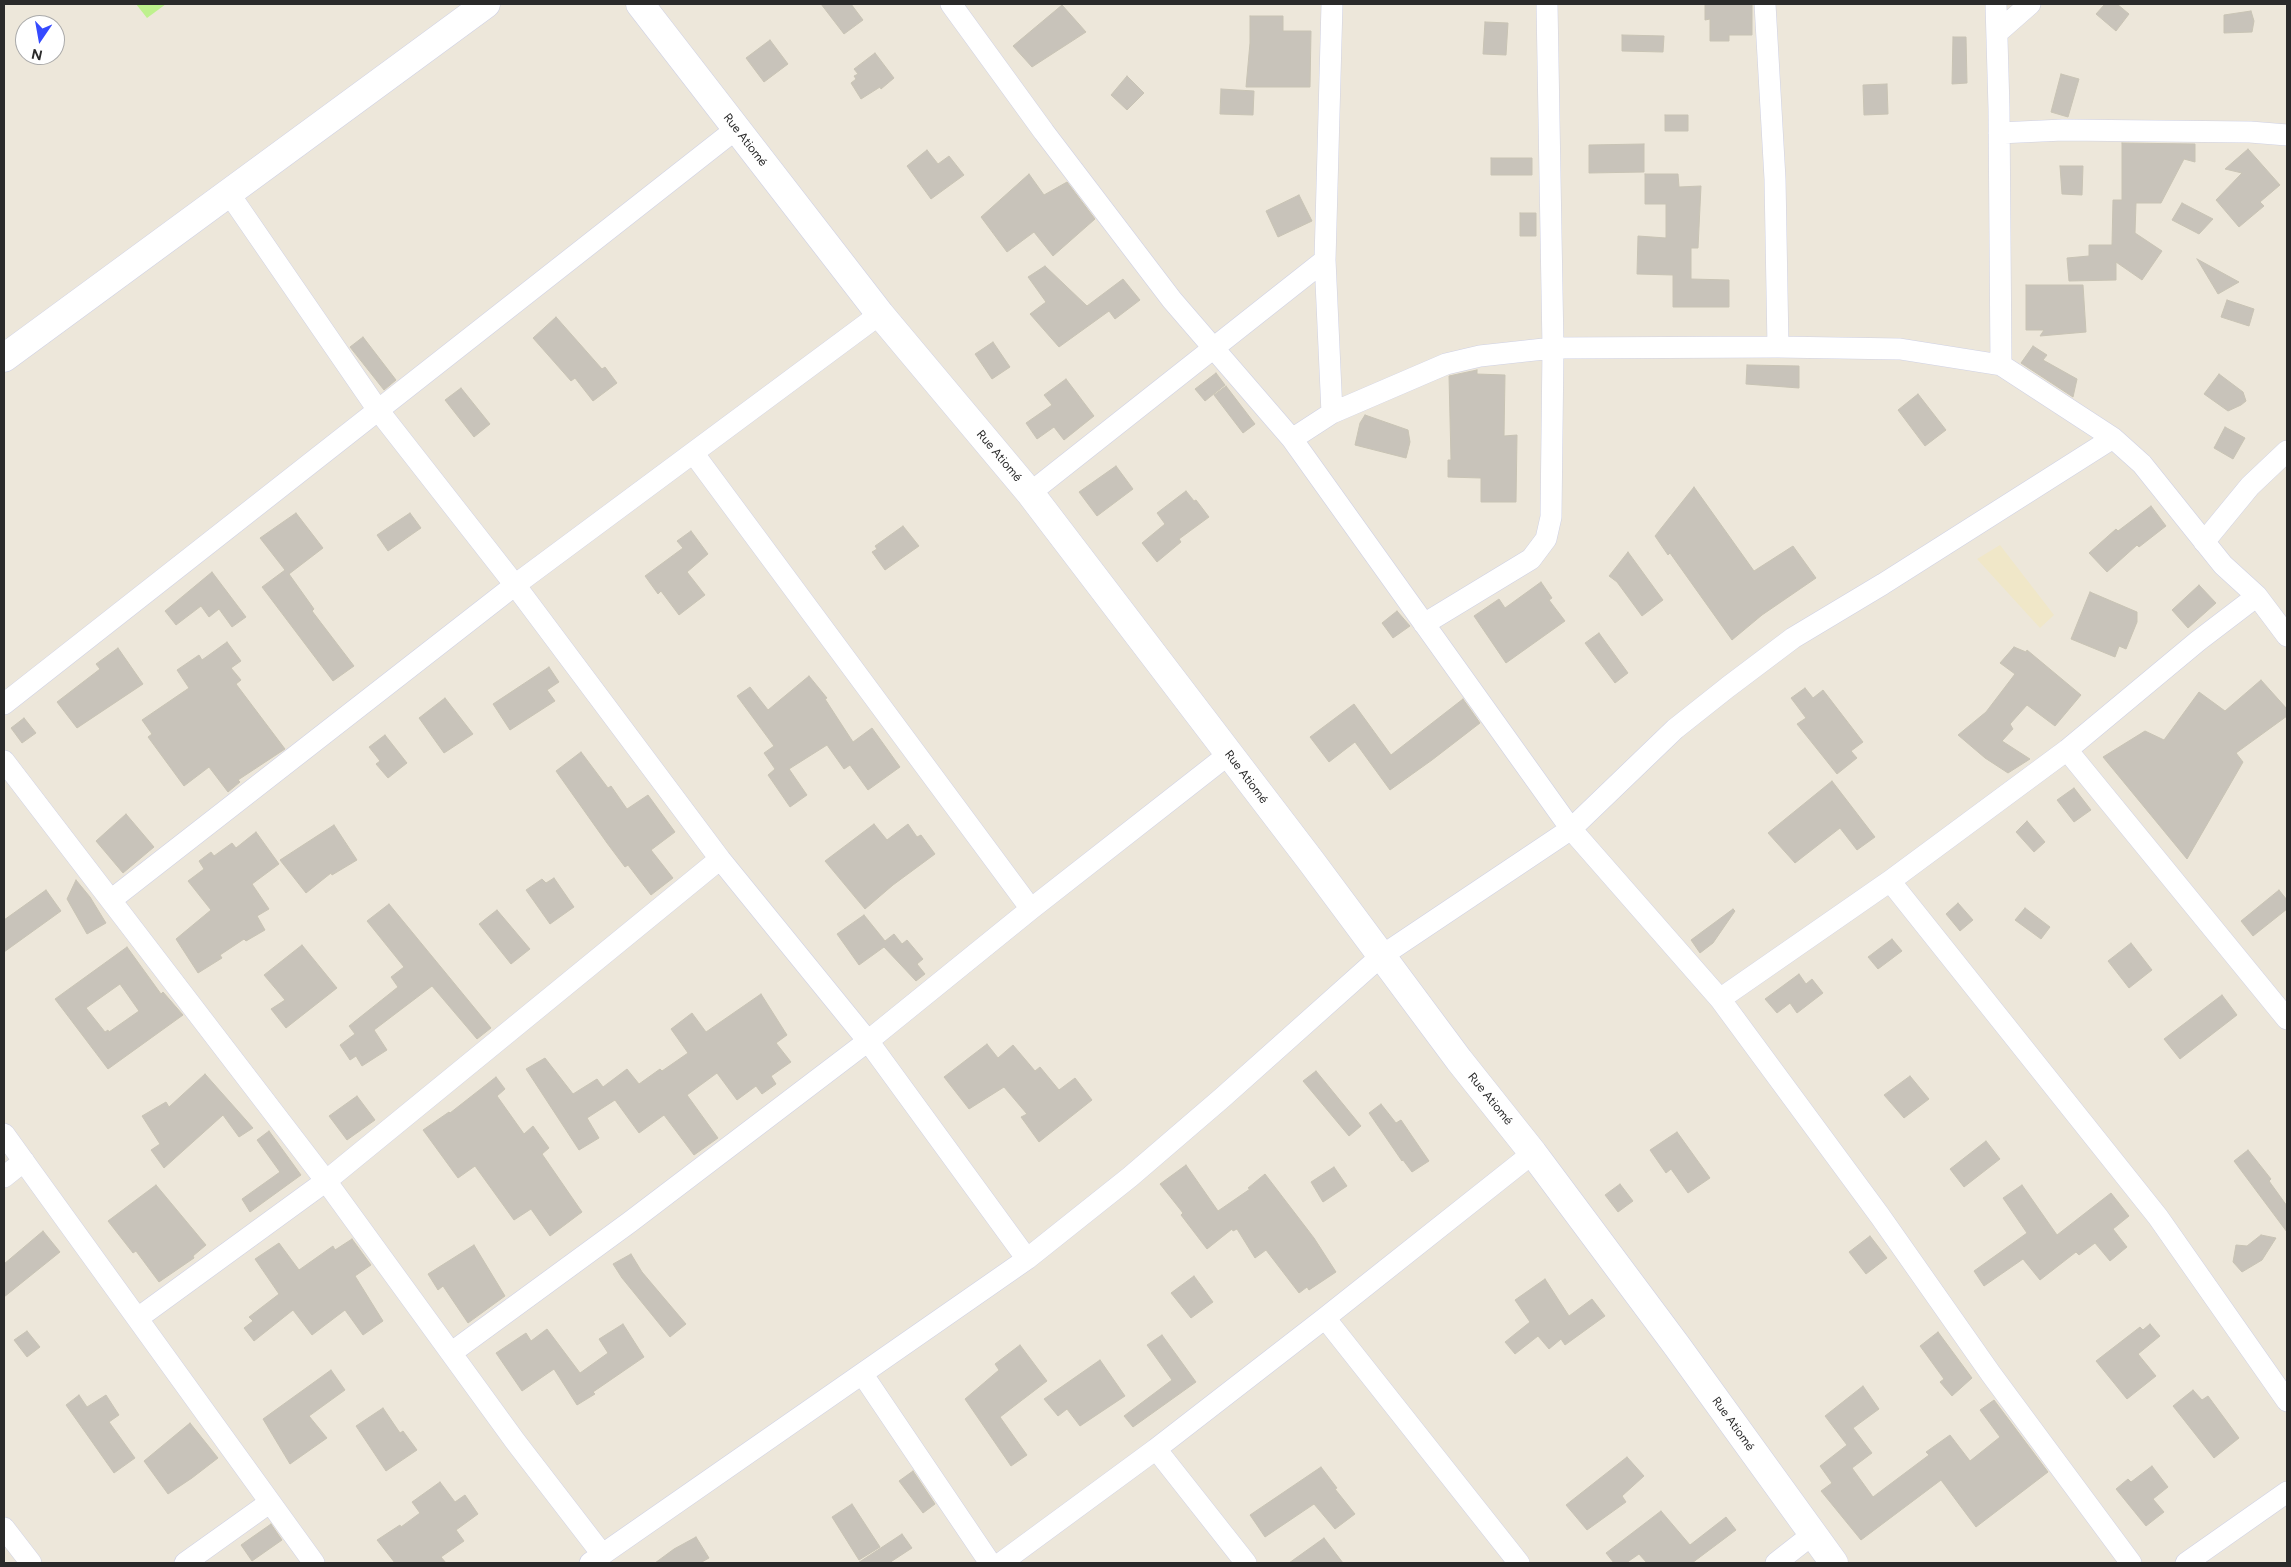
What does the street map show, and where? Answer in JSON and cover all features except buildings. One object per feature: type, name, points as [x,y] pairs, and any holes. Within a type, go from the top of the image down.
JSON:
[{"type":"street","points":[[4,358],[486,4]]},
{"type":"street","name":"Rue Atiomé","points":[[640,4],[880,314],[1030,493],[1311,861],[1380,957],[1533,1153],[1677,1346],[1834,1563]]},
{"type":"street","points":[[951,4],[1044,132],[1172,300],[1292,439],[1571,829],[1720,999],[1880,1216],[1991,1374],[2131,1563]]},
{"type":"street","points":[[1332,4],[1325,260],[1332,413]]},
{"type":"street","points":[[1424,624],[1531,559],[1546,538],[1551,517],[1552,348],[1546,4]]},
{"type":"street","points":[[1765,4],[1775,179],[1778,346]]},
{"type":"street","points":[[1996,4],[2001,365]]},
{"type":"street","points":[[1997,34],[2030,4]]},
{"type":"street","points":[[4,704],[736,129]]},
{"type":"street","points":[[1999,133],[2063,130],[2250,132],[2287,135]]},
{"type":"street","points":[[228,192],[378,410],[515,585],[720,859],[868,1041],[1027,1258]]},
{"type":"street","points":[[1030,493],[1214,350],[1325,260]]},
{"type":"street","points":[[111,900],[515,585],[694,454],[880,314]]},
{"type":"street","points":[[1292,439],[1332,413],[1446,364],[1480,356],[1552,348],[1778,346],[1900,349],[2001,365],[2113,438],[2142,464],[2223,565],[2257,596],[2287,636]]},
{"type":"street","points":[[4,761],[326,1181],[451,1353],[596,1559],[863,1375],[1027,1258],[1130,1177],[1380,957],[1571,829],[1675,729],[1793,638],[1909,569],[2113,438]]},
{"type":"street","points":[[2204,542],[2250,486],[2287,451]]},
{"type":"street","points":[[694,454],[1031,909]]},
{"type":"street","points":[[1720,999],[1890,881],[2067,750],[2191,646],[2257,596]]},
{"type":"street","points":[[2067,750],[2287,1019]]},
{"type":"street","points":[[451,1353],[630,1222],[868,1041],[1031,909],[1229,754]]},
{"type":"street","points":[[138,1318],[326,1181],[720,859]]},
{"type":"street","points":[[1890,881],[2158,1217],[2287,1401]]},
{"type":"street","points":[[4,1134],[314,1563]]},
{"type":"street","points":[[1000,1563],[1156,1449],[1533,1153]]},
{"type":"street","points":[[4,1177],[24,1160]]},
{"type":"street","points":[[1325,1318],[1519,1563]]},
{"type":"street","points":[[863,1375],[990,1563]]},
{"type":"street","points":[[1156,1449],[1246,1563]]},
{"type":"street","points":[[2186,1563],[2287,1492]]},
{"type":"street","points":[[186,1563],[269,1503]]},
{"type":"street","points":[[4,1528],[30,1563]]},
{"type":"street","points":[[1776,1563],[1813,1534]]},
{"type":"shaded area","points":[[2000,545],[2054,615],[2040,628],[1977,559]]},
{"type":"green space","points":[[136,4],[166,4],[147,18]]}]
